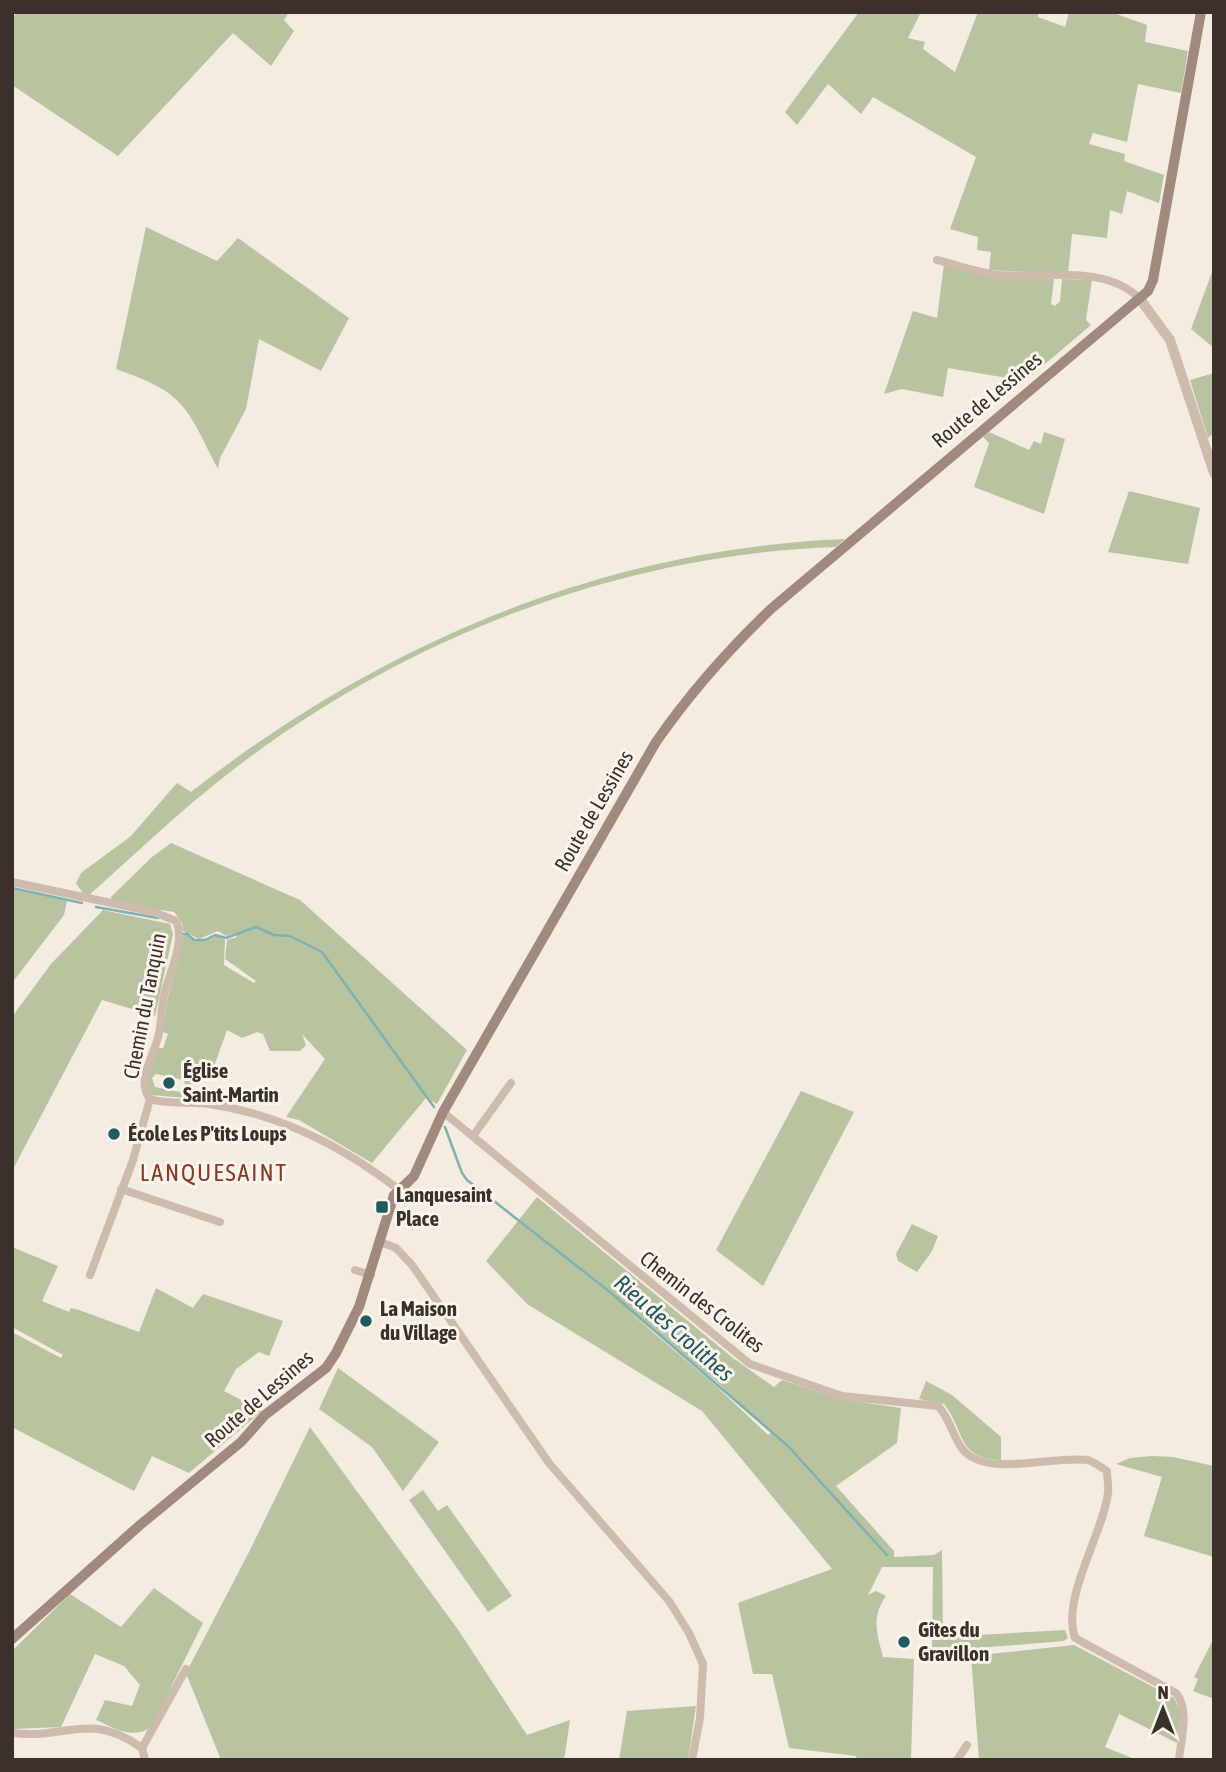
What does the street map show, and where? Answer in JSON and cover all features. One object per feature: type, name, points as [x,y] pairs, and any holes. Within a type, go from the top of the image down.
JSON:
[{"type":"main road","name":"Route de Lessines","points":[[12,1639],[140,1525],[241,1442],[265,1415],[326,1368],[346,1336],[371,1275],[384,1223],[398,1189],[414,1176],[443,1112],[656,742],[716,665],[772,608],[1099,329],[1140,299],[1153,279],[1202,15]]},
{"type":"street","points":[[937,260],[996,274],[1095,278],[1122,284],[1140,299],[1170,340],[1214,473]]},
{"type":"street","name":"Chemin du Tanquin","points":[[12,882],[155,912],[176,921],[179,938],[163,997],[160,1032],[145,1077],[144,1089],[150,1099]]},
{"type":"street","points":[[472,1136],[511,1083]]},
{"type":"street","points":[[90,1275],[134,1160],[150,1099],[208,1104],[268,1115],[293,1124],[380,1175],[398,1189]]},
{"type":"street","name":"Chemin des Crolites","points":[[443,1112],[750,1364],[842,1396],[938,1406],[947,1416],[957,1441],[965,1452],[984,1462],[1089,1460],[1107,1471],[1108,1492],[1075,1602],[1073,1631],[1075,1638],[1175,1693],[1181,1700],[1184,1711],[1179,1760]]},
{"type":"street","points":[[121,1189],[220,1222]]},
{"type":"street","points":[[380,1242],[396,1248],[412,1265],[549,1463],[668,1601],[689,1633],[703,1664],[700,1718],[692,1760]]},
{"type":"street","points":[[355,1270],[371,1275]]},
{"type":"street","points":[[142,1748],[186,1669]]},
{"type":"street","points":[[12,1733],[44,1735],[76,1727],[99,1727],[129,1739],[142,1748],[145,1760]]},
{"type":"street","points":[[957,1760],[967,1745]]},
{"type":"green space","points":[[16,12],[289,12],[284,20],[294,31],[271,66],[233,33],[118,156],[12,85],[12,22]]},
{"type":"green space","points":[[859,12],[921,12],[908,38],[925,42],[923,49],[955,72],[978,12],[1038,12],[1038,17],[1065,27],[1069,12],[1111,12],[1147,25],[1145,42],[1188,51],[1181,93],[1138,84],[1127,142],[1093,133],[1089,144],[1125,154],[1124,161],[1164,175],[1159,203],[1127,191],[1122,214],[1110,210],[1107,238],[1072,234],[1068,274],[989,270],[991,252],[977,250],[978,237],[950,229],[976,157],[873,97],[861,114],[828,84],[797,125],[785,112]]},
{"type":"green space","points":[[146,227],[217,261],[238,238],[349,318],[321,371],[259,339],[246,409],[220,458],[218,469],[190,416],[171,395],[157,386],[116,369]]},
{"type":"green space","points":[[944,264],[1013,279],[1054,279],[1051,304],[1055,306],[1060,301],[1062,279],[1092,280],[1086,320],[1091,325],[1025,381],[948,368],[943,397],[902,389],[884,394],[913,311],[937,318]]},
{"type":"green space","points":[[1214,267],[1214,348],[1191,329]]},
{"type":"green space","points":[[1214,373],[1214,433],[1208,438],[1190,380]]},
{"type":"green space","points":[[989,432],[1029,450],[1034,441],[1041,444],[1044,432],[1065,439],[1044,514],[974,487],[989,443],[983,437]]},
{"type":"green space","points":[[1129,491],[1200,508],[1188,564],[1108,552]]},
{"type":"green space","points":[[845,539],[836,547],[755,553],[675,566],[596,586],[518,612],[443,643],[370,680],[300,722],[234,769],[86,898],[76,883],[81,873],[131,836],[177,783],[191,792],[264,739],[339,691],[418,649],[498,613],[582,584],[667,562],[755,547]]},
{"type":"green space","points":[[171,843],[300,900],[467,1050],[437,1104],[426,1098],[372,1163],[299,1120],[286,1117],[325,1059],[302,1034],[306,1045],[300,1051],[270,1051],[263,1034],[257,1032],[242,1038],[227,1030],[210,1078],[195,1073],[187,1098],[150,1095],[147,1079],[158,1048],[163,1048],[168,1034],[163,1032],[167,1001],[184,934],[200,940],[218,935],[225,940],[224,965],[254,983],[256,981],[225,959],[227,940],[237,937],[236,933],[226,936],[218,931],[199,939],[183,931],[182,923],[174,912],[112,902],[111,897],[152,857]],"holes":[[[156,1074],[184,1080],[185,1086],[180,1092],[155,1087],[152,1078]]]},
{"type":"green space","points":[[12,889],[67,901],[64,915],[12,983]]},
{"type":"green space","points":[[103,910],[170,924],[173,934],[155,1016],[102,1000],[12,1171],[12,1017],[51,964]]},
{"type":"green space","points":[[801,1091],[854,1112],[763,1286],[716,1250]]},
{"type":"green space","points":[[537,1197],[733,1358],[774,1387],[782,1380],[840,1399],[901,1408],[897,1443],[836,1486],[894,1551],[894,1557],[934,1555],[942,1550],[943,1637],[1065,1630],[1068,1638],[1064,1641],[932,1652],[933,1567],[882,1567],[868,1595],[876,1591],[886,1596],[877,1618],[877,1633],[883,1657],[914,1659],[911,1760],[857,1760],[856,1756],[789,1748],[772,1674],[753,1674],[738,1603],[832,1569],[702,1411],[527,1304],[486,1261]],"holes":[[[628,1311],[716,1381],[771,1433],[768,1435],[714,1384]]]},
{"type":"green space","points":[[912,1224],[938,1236],[932,1251],[917,1272],[898,1261],[896,1254]]},
{"type":"green space","points":[[12,1247],[58,1266],[42,1301],[69,1312],[71,1308],[79,1310],[139,1332],[156,1288],[193,1308],[203,1294],[283,1321],[269,1356],[259,1352],[236,1369],[224,1391],[262,1411],[189,1473],[152,1456],[134,1491],[12,1427],[12,1332],[61,1358],[63,1355],[12,1327]]},
{"type":"green space","points":[[338,1368],[439,1442],[403,1491],[372,1447],[319,1409]]},
{"type":"green space","points":[[926,1381],[952,1395],[1001,1437],[1001,1460],[987,1458],[969,1449],[944,1404],[919,1399]]},
{"type":"green space","points":[[310,1427],[459,1631],[527,1735],[570,1720],[564,1760],[221,1760],[186,1673]]},
{"type":"green space","points":[[1173,1457],[1214,1466],[1214,1557],[1144,1536],[1162,1477],[1116,1464],[1130,1458]]},
{"type":"green space","points":[[423,1490],[438,1511],[447,1505],[512,1596],[488,1612],[409,1500]]},
{"type":"green space","points":[[154,1588],[203,1623],[151,1727],[130,1733],[96,1720],[105,1700],[132,1706],[140,1685],[124,1666],[95,1654],[61,1727],[12,1729],[12,1651],[70,1594],[121,1627]]},
{"type":"green space","points":[[1214,1638],[1214,1699],[1193,1691],[1198,1679],[1194,1677]]},
{"type":"green space","points":[[1074,1645],[1174,1698],[1181,1713],[1177,1743],[1119,1714],[1105,1747],[1137,1760],[979,1760],[971,1656]]},
{"type":"green space","points":[[696,1706],[688,1760],[619,1760],[627,1711]]},
{"type":"waterway","name":"Rieu des Crolithes","points":[[12,888],[82,903]]},
{"type":"waterway","name":"Rieu des Crolithes","points":[[96,907],[158,918]]},
{"type":"waterway","name":"Rieu des Crolithes","points":[[181,934],[187,934],[194,940],[205,940],[215,935],[226,938],[256,927],[274,935],[290,936],[322,952],[434,1107]]},
{"type":"waterway","name":"Rieu des Crolithes","points":[[445,1127],[467,1180],[610,1292],[788,1446],[887,1555]]},
{"type":"place","name":"Église Saint-Martin","points":[[169,1083]]},
{"type":"place","name":"École Les P'tits Loups","points":[[114,1134]]},
{"type":"place","name":"Lanquesaint Place","points":[[382,1207]]},
{"type":"place","name":"La Maison du Village","points":[[366,1321]]},
{"type":"place","name":"Gîtes du Gravillon","points":[[904,1642]]},
{"type":"district","name":"LANQUESAINT","points":[[214,1173]]}]
